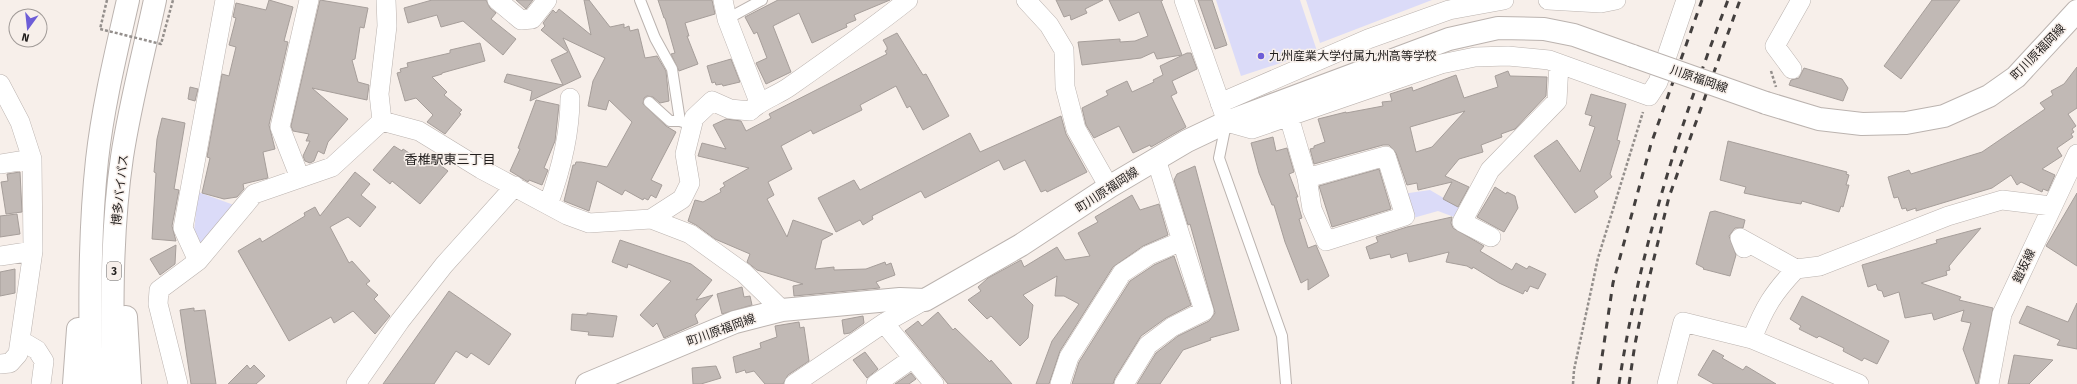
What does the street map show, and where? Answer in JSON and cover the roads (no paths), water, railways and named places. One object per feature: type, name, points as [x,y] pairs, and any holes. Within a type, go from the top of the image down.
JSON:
[{"type":"main road","name":"博多バイパス","points":[[91,384],[92,252],[97,162],[104,107],[128,0]]},
{"type":"main road","name":"博多バイパス","points":[[113,384],[115,240],[122,158],[155,0]]},
{"type":"main road","name":"町川原福岡線","points":[[1766,103],[1819,119],[1862,124],[1906,123],[1944,116],[1989,96],[2016,77],[2077,10]]},
{"type":"main road","name":"町川原福岡線","points":[[587,384],[735,322],[782,310],[900,299],[925,300],[1021,245],[1109,187],[1187,141],[1223,113],[1449,39],[1498,28],[1544,29],[1574,35],[1633,56]]},
{"type":"main road","name":"川原福岡線","points":[[1633,56],[1766,103]]},
{"type":"main road","points":[[122,158],[123,265],[130,384]]},
{"type":"main road","points":[[74,384],[86,224],[97,162]]},
{"type":"street","points":[[198,261],[183,228],[224,0]]},
{"type":"street","points":[[300,178],[280,127],[309,0]]},
{"type":"street","points":[[382,121],[380,94],[387,26],[386,0]]},
{"type":"street","points":[[497,0],[521,20],[532,19],[548,0]]},
{"type":"street","points":[[723,0],[727,19],[759,102]]},
{"type":"street","points":[[651,219],[682,199],[690,183],[685,154],[686,123],[694,118],[712,101],[730,109],[750,111],[759,102],[779,94],[871,29],[908,0]]},
{"type":"street","points":[[1026,0],[1049,25],[1064,50],[1065,87],[1076,129],[1109,187]]},
{"type":"street","points":[[1184,0],[1223,113],[1252,129],[1440,64],[1475,57],[1508,56],[1549,60],[1649,96],[1658,82],[1686,0]]},
{"type":"street","points":[[1223,113],[1368,39],[1449,10],[1504,0]]},
{"type":"street","points":[[1548,0],[1601,3],[1616,0]]},
{"type":"street","points":[[1792,70],[1775,46],[1801,0]]},
{"type":"street","points":[[1491,237],[1462,222],[1490,170],[1557,101],[1559,64]]},
{"type":"street","points":[[0,84],[20,122],[32,159],[32,251],[18,354],[10,363],[0,364]]},
{"type":"street","points":[[548,205],[559,176],[570,125],[570,98]]},
{"type":"street","points":[[1288,117],[1307,178],[1312,209],[1326,241],[1405,216],[1386,156],[1307,178]]},
{"type":"street","points":[[178,384],[158,304],[159,290],[198,261],[254,194],[332,167],[382,121]]},
{"type":"street","points":[[382,121],[419,131],[481,169],[567,215],[589,223],[651,219],[690,234],[744,273],[782,310]]},
{"type":"street","name":"鎧坂線","points":[[1989,384],[2002,314],[2077,154]]},
{"type":"street","points":[[0,164],[32,159]]},
{"type":"street","points":[[1124,384],[1148,345],[1172,327],[1204,310],[1156,160]]},
{"type":"street","points":[[356,384],[400,321],[444,265],[515,186]]},
{"type":"street","points":[[1744,248],[1740,238],[1796,269],[1820,266],[1948,216],[2002,200],[2052,206]]},
{"type":"street","points":[[1060,384],[1069,357],[1122,274],[1149,255],[1182,241]]},
{"type":"street","points":[[0,256],[32,251]]},
{"type":"street","points":[[1752,339],[1764,309],[1777,289],[1796,269]]},
{"type":"street","points":[[794,384],[884,324],[925,300]]},
{"type":"street","points":[[1667,384],[1682,322],[1752,339],[1859,384]]},
{"type":"street","points":[[884,324],[934,384]]},
{"type":"street","points":[[20,340],[37,350],[44,361],[41,384]]},
{"type":"street","points":[[876,384],[913,358]]},
{"type":"lane","points":[[640,0],[655,38],[672,69],[686,123],[670,121],[649,102]]},
{"type":"lane","points":[[727,19],[762,0]]},
{"type":"lane","points":[[1223,113],[1219,158],[1282,336],[1286,384]]},
{"type":"railway","points":[[1598,384],[1613,283],[1651,144],[1702,0]]},
{"type":"railway","points":[[1619,384],[1627,334],[1638,285],[1663,189],[1710,47],[1728,0]]},
{"type":"railway","points":[[1629,384],[1645,295],[1669,197],[1740,0]]},
{"type":"place","name":"九州産業大学付属九州高等学校","points":[[1261,56]]},
{"type":"district","name":"香椎駅東三丁目","points":[[450,159]]}]
